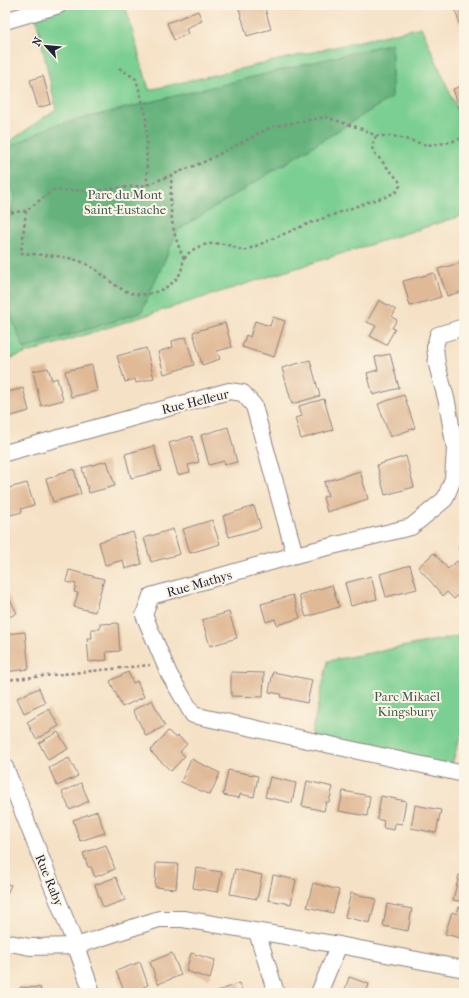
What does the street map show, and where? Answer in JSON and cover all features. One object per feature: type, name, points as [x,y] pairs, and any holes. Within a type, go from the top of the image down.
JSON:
[{"type":"street","points":[[5,21],[59,5]]},
{"type":"street","name":"Rue Mathys","points":[[464,327],[438,335],[435,347],[455,449],[453,479],[445,499],[411,527],[295,555],[151,596],[144,615],[169,674],[193,715],[464,774]]},
{"type":"street","name":"Rue Helleur","points":[[5,453],[229,390],[243,393],[254,406],[295,555]]},
{"type":"street","name":"Rue Raby","points":[[5,767],[76,946],[92,993]]},
{"type":"street","points":[[5,942],[30,947],[76,946],[160,919],[183,919],[339,945],[464,969]]},
{"type":"street","points":[[257,932],[276,993]]},
{"type":"street","points":[[319,993],[339,945]]},
{"type":"path","points":[[119,68],[136,79],[146,115],[147,185]]},
{"type":"path","points":[[5,213],[26,211],[54,190],[91,191],[147,185],[206,160],[271,126],[326,117],[366,130],[376,136],[393,136],[427,145],[446,143],[464,138]]},
{"type":"path","points":[[26,211],[21,254],[69,258],[82,262],[128,293],[140,295],[152,293],[164,289],[174,282],[181,271],[184,259],[191,251],[202,246],[225,244],[244,251],[305,225],[396,192],[400,186],[399,181],[373,151],[372,146],[376,136]]},
{"type":"path","points":[[172,174],[170,196],[171,220],[177,243],[184,259]]},
{"type":"path","points":[[5,680],[164,663]]},
{"type":"green space","name":"Parc du Mont Saint-Eustache","points":[[59,5],[125,5],[149,90],[421,27],[464,124],[464,215],[5,360],[5,145],[56,109],[35,12]]},
{"type":"green space","points":[[392,43],[392,97],[178,230],[141,313],[24,349],[5,302],[5,237],[15,194],[5,182],[5,149],[52,126]]},
{"type":"green space","name":"Parc Mikaël Kingsbury","points":[[464,635],[464,723],[450,771],[310,740],[328,661]]},
{"type":"building","points":[[238,5],[264,5],[271,29],[247,36]]},
{"type":"building","points":[[454,5],[464,5],[464,21],[459,23]]},
{"type":"building","points":[[198,11],[202,21],[186,28],[188,34],[174,40],[167,23]]},
{"type":"building","points":[[43,76],[51,104],[38,108],[30,80]]},
{"type":"building","points":[[5,82],[11,86],[5,96]]},
{"type":"building","points":[[464,85],[464,116],[462,117],[453,89]]},
{"type":"building","points":[[464,262],[464,291],[447,296],[438,269]]},
{"type":"building","points":[[434,273],[441,297],[410,306],[403,281]]},
{"type":"building","points":[[379,300],[396,310],[392,317],[397,320],[392,328],[395,329],[386,345],[370,336],[376,326],[367,322]]},
{"type":"building","points":[[273,317],[285,321],[274,357],[242,347],[246,335],[250,337],[255,321],[270,326]]},
{"type":"building","points":[[225,323],[232,347],[217,351],[220,359],[202,365],[193,332]]},
{"type":"building","points":[[186,337],[194,365],[164,374],[158,352],[173,347],[172,341]]},
{"type":"building","points":[[146,348],[154,378],[136,383],[135,379],[125,382],[117,356]]},
{"type":"building","points":[[390,354],[399,388],[373,395],[367,373],[378,370],[375,357]]},
{"type":"building","points":[[310,360],[320,396],[292,404],[282,368]]},
{"type":"building","points":[[92,365],[97,391],[71,397],[65,371]]},
{"type":"building","points":[[48,368],[52,380],[57,378],[63,400],[41,406],[33,371]]},
{"type":"building","points":[[23,388],[29,411],[8,417],[5,404],[5,393]]},
{"type":"building","points":[[404,395],[415,428],[390,437],[378,404]]},
{"type":"building","points":[[324,399],[333,430],[301,439],[295,418],[302,416],[299,406]]},
{"type":"building","points":[[228,427],[237,462],[225,465],[224,461],[209,465],[201,435]]},
{"type":"building","points":[[192,436],[199,462],[188,465],[190,472],[178,475],[169,443]]},
{"type":"building","points":[[154,446],[161,471],[131,478],[125,454]]},
{"type":"building","points":[[406,456],[414,487],[385,495],[377,465]]},
{"type":"building","points":[[107,461],[115,486],[89,493],[82,468]]},
{"type":"building","points":[[74,469],[81,494],[53,502],[46,479]]},
{"type":"building","points":[[360,471],[368,499],[327,512],[323,497],[328,496],[324,482]]},
{"type":"building","points":[[27,483],[34,505],[21,509],[22,512],[7,516],[5,511],[5,489]]},
{"type":"building","points":[[254,506],[261,528],[229,537],[223,516]]},
{"type":"building","points":[[212,520],[220,544],[190,553],[183,529]]},
{"type":"building","points":[[173,529],[180,554],[151,562],[144,538]]},
{"type":"building","points":[[133,532],[142,564],[125,569],[123,560],[105,565],[99,542]]},
{"type":"building","points":[[464,541],[464,554],[458,549]]},
{"type":"building","points":[[434,553],[448,569],[457,561],[464,569],[464,590],[454,599],[447,592],[443,596],[418,567]]},
{"type":"building","points":[[410,565],[417,589],[386,597],[380,574]]},
{"type":"building","points":[[69,570],[104,579],[95,612],[74,607],[78,593],[74,592],[76,584],[66,582]]},
{"type":"building","points":[[371,576],[377,599],[351,606],[345,583]]},
{"type":"building","points":[[332,585],[339,607],[306,617],[299,595]]},
{"type":"building","points":[[5,590],[17,613],[5,619]]},
{"type":"building","points":[[293,595],[300,618],[277,625],[275,619],[266,622],[261,604]]},
{"type":"building","points":[[229,612],[237,638],[210,646],[202,620]]},
{"type":"building","points":[[118,623],[120,651],[106,652],[107,660],[89,662],[87,638],[92,638],[91,629],[100,629],[100,624]]},
{"type":"building","points":[[25,632],[29,669],[5,672],[5,634]]},
{"type":"building","points":[[128,672],[133,683],[137,681],[144,697],[122,707],[110,681]]},
{"type":"building","points":[[231,672],[264,673],[263,697],[231,696]]},
{"type":"building","points":[[273,672],[312,680],[307,703],[280,697],[281,694],[269,692]]},
{"type":"building","points":[[39,688],[45,703],[24,713],[17,698]]},
{"type":"building","points":[[152,700],[165,726],[146,736],[133,710]]},
{"type":"building","points":[[49,709],[59,726],[36,739],[27,722]]},
{"type":"building","points":[[168,731],[176,738],[178,736],[187,744],[180,752],[185,756],[171,771],[150,751]]},
{"type":"building","points":[[58,732],[68,749],[48,760],[39,743]]},
{"type":"building","points":[[69,758],[78,776],[57,786],[49,768]]},
{"type":"building","points":[[191,759],[220,773],[210,795],[181,782]]},
{"type":"building","points":[[228,770],[258,776],[254,797],[240,794],[239,798],[223,795]]},
{"type":"building","points":[[270,777],[296,783],[292,803],[265,797]]},
{"type":"building","points":[[307,781],[333,787],[329,802],[326,802],[324,811],[302,806]]},
{"type":"building","points":[[81,783],[89,801],[70,810],[62,792]]},
{"type":"building","points":[[343,791],[370,796],[367,816],[339,811]]},
{"type":"building","points":[[381,796],[406,801],[402,824],[395,823],[394,830],[383,828],[384,821],[377,819]]},
{"type":"building","points":[[415,805],[441,810],[436,833],[411,828]]},
{"type":"building","points":[[97,811],[105,833],[80,841],[73,820]]},
{"type":"building","points":[[106,845],[115,869],[95,877],[91,867],[88,867],[83,853]]},
{"type":"building","points":[[156,863],[178,864],[176,889],[155,887]]},
{"type":"building","points":[[196,868],[222,872],[218,892],[193,888]]},
{"type":"building","points":[[235,869],[262,875],[257,899],[230,894]]},
{"type":"building","points":[[273,875],[296,880],[291,904],[268,900]]},
{"type":"building","points":[[459,875],[464,876],[464,902],[453,900]]},
{"type":"building","points":[[116,877],[125,900],[103,908],[95,885]]},
{"type":"building","points":[[5,883],[11,885],[5,898]]},
{"type":"building","points":[[313,883],[339,890],[333,913],[307,907]]},
{"type":"building","points":[[351,893],[376,899],[370,923],[345,917]]},
{"type":"building","points":[[387,904],[412,909],[408,931],[383,926]]},
{"type":"building","points":[[459,907],[464,908],[464,939],[445,934],[452,912],[457,914]]},
{"type":"building","points":[[172,953],[181,975],[158,984],[150,962]]},
{"type":"building","points":[[191,953],[215,960],[210,979],[186,971]]},
{"type":"building","points":[[140,962],[148,985],[141,988],[143,993],[125,993],[116,971]]},
{"type":"building","points":[[349,977],[369,984],[366,993],[344,993]]},
{"type":"building","points":[[239,983],[243,993],[216,993],[216,992]]},
{"type":"building","points":[[20,987],[41,988],[40,993],[20,993]]}]
